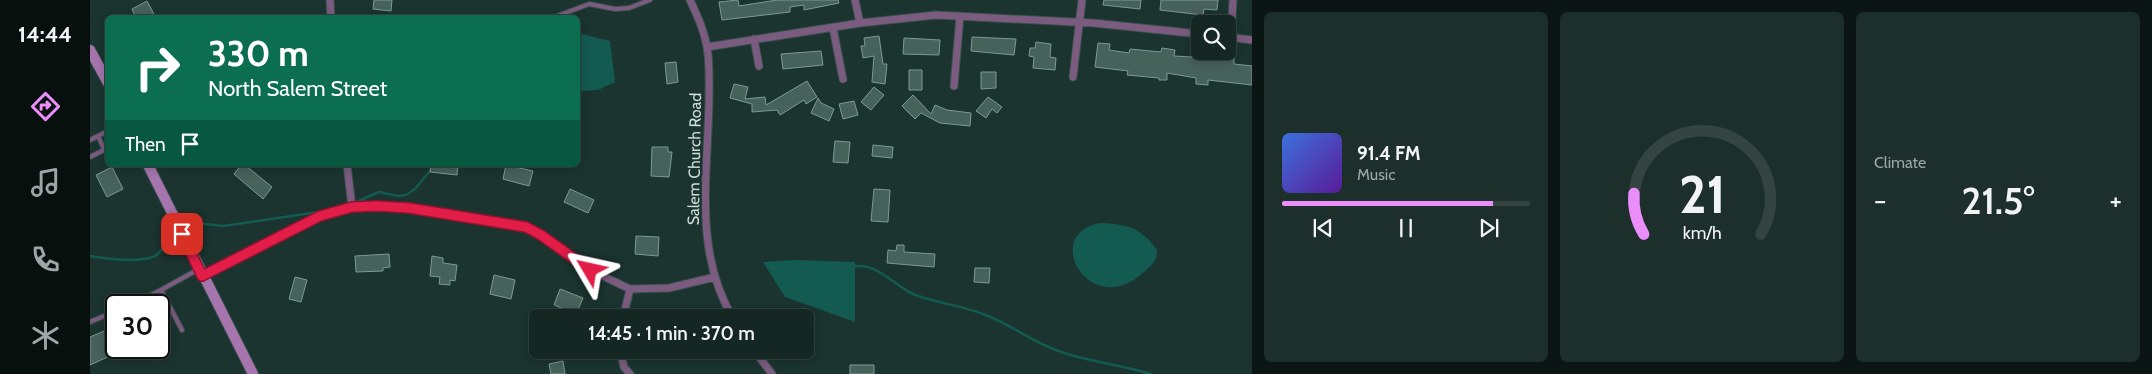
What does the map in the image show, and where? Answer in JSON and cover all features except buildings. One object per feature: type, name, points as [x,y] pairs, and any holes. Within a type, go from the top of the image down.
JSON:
[{"type":"main road","points":[[90,50],[105,78]]},
{"type":"main road","points":[[149,167],[253,374]]},
{"type":"street","points":[[330,0],[331,15]]},
{"type":"street","name":"Salem Church Road","points":[[690,0],[707,47],[709,75],[706,226],[708,248],[715,277],[728,309]]},
{"type":"street","points":[[855,0],[860,23]]},
{"type":"street","points":[[1073,78],[1082,0]]},
{"type":"street","points":[[1231,15],[1233,0]]},
{"type":"street","points":[[707,47],[860,23],[936,16],[1080,22],[1191,33]]},
{"type":"street","points":[[954,86],[960,16]]},
{"type":"street","points":[[834,28],[843,79]]},
{"type":"street","points":[[1236,38],[1252,40]]},
{"type":"street","points":[[754,39],[759,66]]},
{"type":"street","points":[[347,167],[352,207]]},
{"type":"street","points":[[201,272],[320,216],[352,207],[377,206],[409,208],[514,224],[541,235],[590,270],[630,288],[669,288],[715,277]]},
{"type":"street","points":[[625,309],[630,288]]},
{"type":"street","points":[[622,359],[624,367],[630,374]]},
{"type":"street","points":[[761,359],[772,374]]},
{"type":"lane","points":[[560,15],[589,4],[615,9],[629,8],[650,0]]},
{"type":"lane","points":[[90,140],[105,132]]},
{"type":"lane","points":[[98,136],[105,146]]},
{"type":"lane","points":[[90,157],[105,149]]},
{"type":"lane","points":[[153,294],[201,272]]},
{"type":"lane","points":[[161,290],[182,330]]},
{"type":"lane","points":[[90,322],[105,316]]},
{"type":"shaded area","points":[[580,34],[610,41],[615,82],[598,90],[580,91]]},
{"type":"shaded area","points":[[1100,223],[1118,224],[1132,228],[1145,236],[1157,250],[1156,257],[1149,267],[1124,285],[1106,287],[1091,281],[1079,270],[1073,257],[1074,242],[1082,230]]},
{"type":"shaded area","points":[[794,260],[855,262],[855,322],[785,297],[763,262]]},
{"type":"waterway","points":[[352,204],[379,192],[398,196],[406,195],[415,189],[433,167]]},
{"type":"waterway","points":[[197,223],[223,226],[325,211]]},
{"type":"waterway","points":[[90,256],[123,260],[149,258],[159,253],[170,237]]},
{"type":"waterway","points":[[852,267],[869,267],[913,294],[983,314],[1036,341],[1070,355],[1151,374]]},
{"type":"route","points":[[182,234],[202,276],[320,216],[352,207],[392,206],[526,227],[556,245],[590,270]]}]
